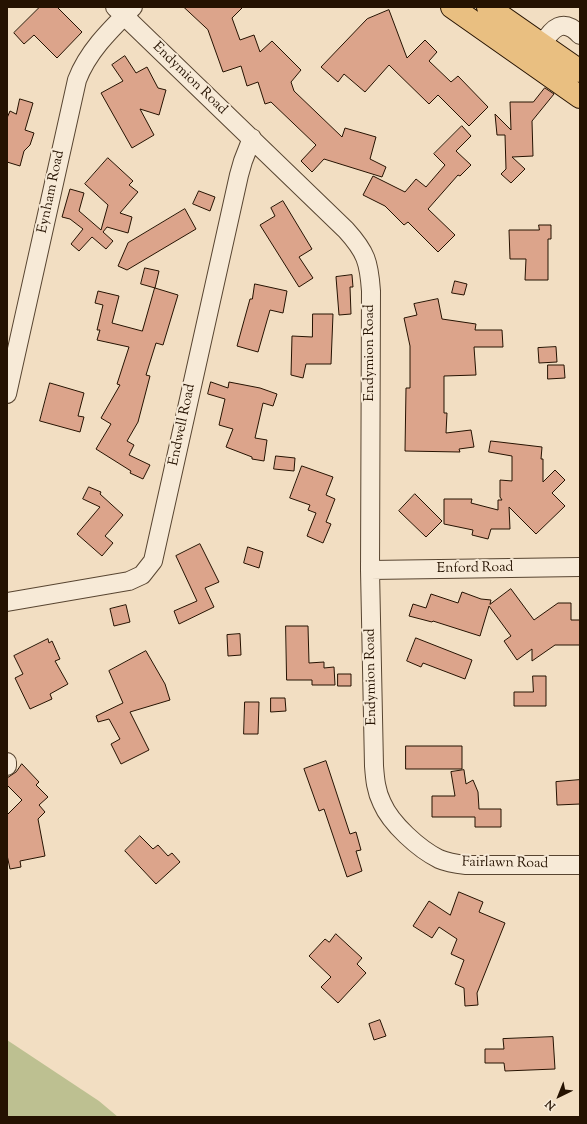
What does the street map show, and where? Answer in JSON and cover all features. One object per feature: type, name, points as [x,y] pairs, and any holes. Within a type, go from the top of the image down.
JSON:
[{"type":"main road","points":[[452,7],[580,97]]},
{"type":"main road","points":[[488,7],[580,71]]},
{"type":"street","name":"Endymion Road","points":[[124,10],[346,230],[363,251],[368,264],[371,291],[370,570],[374,766],[378,792],[382,804]]},
{"type":"street","name":"Eynham Road","points":[[7,394],[77,80],[86,61],[124,10]]},
{"type":"street","points":[[542,45],[556,27],[561,25],[569,27],[580,35]]},
{"type":"street","name":"Endwell Road","points":[[7,602],[129,581],[142,574],[152,560],[239,175],[252,138]]},
{"type":"street","name":"Enford Road","points":[[370,570],[580,568]]},
{"type":"street","name":"Fairlawn Road","points":[[382,804],[395,821],[416,843],[440,860],[453,864],[466,865],[580,865]]},
{"type":"green space","points":[[7,1040],[99,1101],[118,1117],[7,1117]]},
{"type":"building","points":[[40,7],[57,7],[82,32],[57,58],[34,35],[24,44],[14,33]]},
{"type":"building","points":[[184,7],[243,7],[232,18],[240,40],[254,35],[260,52],[272,41],[301,70],[291,82],[294,91],[342,137],[345,128],[376,137],[370,159],[386,167],[382,177],[324,159],[312,172],[301,161],[316,145],[271,102],[265,104],[258,82],[247,86],[241,66],[223,72],[208,30]]},
{"type":"building","points":[[389,10],[407,58],[425,40],[437,52],[429,61],[451,82],[458,76],[488,107],[469,126],[438,95],[429,104],[389,65],[365,92],[344,74],[338,82],[321,67],[367,19]]},
{"type":"building","points":[[125,56],[136,73],[147,67],[158,88],[166,90],[159,115],[140,109],[154,135],[132,148],[101,93],[123,81],[112,65]]},
{"type":"building","points":[[545,88],[554,94],[532,121],[533,156],[512,157],[525,169],[511,183],[501,174],[506,169],[505,135],[497,135],[495,114],[511,130],[510,102],[533,102]]},
{"type":"building","points":[[20,99],[33,103],[25,130],[34,133],[30,145],[24,151],[20,166],[7,162],[7,118],[10,111],[16,114]]},
{"type":"building","points":[[462,126],[471,136],[456,151],[471,165],[460,176],[458,175],[428,209],[455,235],[438,252],[408,222],[404,225],[385,206],[363,195],[373,176],[405,192],[416,179],[426,187],[445,165],[434,154]]},
{"type":"building","points":[[108,158],[133,181],[129,185],[138,192],[120,213],[132,217],[128,233],[107,227],[103,232],[113,241],[106,249],[92,237],[79,251],[71,244],[83,229],[70,219],[62,217],[70,189],[84,193],[79,211],[101,230],[108,205],[85,184]]},
{"type":"building","points":[[199,191],[215,197],[210,211],[193,204]]},
{"type":"building","points":[[283,201],[312,249],[299,257],[313,278],[299,287],[260,225],[275,216],[271,208]]},
{"type":"building","points":[[185,209],[196,229],[127,270],[118,266],[128,243]]},
{"type":"building","points":[[539,225],[551,225],[551,239],[548,239],[548,280],[525,280],[526,259],[510,259],[509,230],[539,230]]},
{"type":"building","points":[[145,268],[159,271],[155,288],[141,284]]},
{"type":"building","points":[[352,275],[353,287],[350,287],[351,314],[339,315],[336,277]]},
{"type":"building","points":[[455,281],[467,284],[464,295],[452,293]]},
{"type":"building","points":[[255,284],[287,291],[283,313],[270,310],[258,352],[237,346],[250,299],[252,299]]},
{"type":"building","points":[[155,288],[178,295],[163,345],[156,343],[146,375],[150,376],[138,422],[127,441],[134,445],[129,455],[150,465],[143,479],[130,473],[131,471],[96,449],[111,424],[101,418],[120,385],[117,384],[129,347],[97,340],[100,330],[97,330],[103,305],[95,303],[98,291],[119,296],[112,323],[142,331]]},
{"type":"building","points":[[438,299],[442,319],[476,324],[475,330],[502,330],[503,347],[474,347],[476,375],[444,376],[444,413],[447,413],[446,433],[471,430],[474,447],[459,449],[460,452],[405,451],[406,388],[410,388],[410,346],[404,318],[417,315],[414,304]]},
{"type":"building","points":[[313,314],[333,314],[331,364],[306,364],[303,378],[291,375],[292,336],[312,337]]},
{"type":"building","points":[[556,347],[557,362],[539,363],[538,348]]},
{"type":"building","points":[[548,365],[564,365],[565,378],[548,379]]},
{"type":"building","points":[[211,382],[228,388],[229,382],[260,388],[277,394],[273,406],[263,403],[255,438],[267,440],[264,461],[252,459],[252,457],[226,447],[233,429],[219,425],[225,399],[208,394]]},
{"type":"building","points":[[50,383],[84,393],[78,416],[84,417],[80,432],[40,421]]},
{"type":"building","points":[[491,441],[542,447],[541,459],[543,459],[543,482],[555,470],[565,480],[552,493],[565,506],[536,534],[509,507],[510,529],[491,529],[488,539],[472,535],[473,530],[444,524],[444,499],[472,499],[471,503],[498,510],[498,500],[502,500],[500,497],[500,480],[512,481],[512,456],[489,452]]},
{"type":"building","points":[[276,456],[295,458],[294,471],[274,469]]},
{"type":"building","points":[[302,466],[333,477],[326,495],[335,499],[326,522],[331,524],[323,543],[307,536],[316,513],[308,510],[310,505],[290,498]]},
{"type":"building","points":[[89,487],[101,492],[100,494],[123,515],[105,536],[113,543],[102,556],[77,534],[100,507],[83,499]]},
{"type":"building","points":[[415,494],[442,521],[426,537],[399,511]]},
{"type":"building","points":[[200,544],[219,582],[205,588],[214,607],[179,624],[174,611],[197,601],[176,556]]},
{"type":"building","points":[[248,547],[263,552],[259,568],[244,563]]},
{"type":"building","points":[[511,589],[534,620],[558,603],[571,603],[571,620],[580,620],[580,645],[555,645],[532,661],[532,649],[517,660],[504,641],[511,636],[489,606],[480,636],[433,621],[409,616],[413,604],[426,608],[431,594],[458,603],[462,592],[481,599],[491,600],[490,604]]},
{"type":"building","points":[[126,605],[130,622],[114,626],[110,609]]},
{"type":"building","points":[[286,626],[308,626],[309,663],[324,662],[324,668],[334,667],[335,685],[312,685],[312,680],[287,680]]},
{"type":"building","points":[[240,634],[241,655],[228,656],[227,635]]},
{"type":"building","points":[[416,638],[472,660],[465,679],[423,663],[421,667],[407,661]]},
{"type":"building","points":[[48,639],[49,643],[52,641],[60,659],[55,661],[68,684],[50,694],[52,699],[30,709],[15,678],[23,674],[14,656]]},
{"type":"building","points":[[146,651],[165,684],[170,700],[130,712],[149,750],[121,764],[111,744],[120,739],[109,719],[98,722],[96,716],[123,703],[109,671]]},
{"type":"building","points":[[338,674],[351,674],[351,686],[338,686]]},
{"type":"building","points":[[533,676],[546,676],[546,706],[514,706],[514,692],[533,692]]},
{"type":"building","points":[[271,698],[285,698],[286,711],[271,712]]},
{"type":"building","points":[[245,702],[259,702],[258,734],[244,734]]},
{"type":"building","points":[[406,746],[462,746],[462,769],[406,769]]},
{"type":"building","points":[[326,761],[350,834],[356,832],[361,850],[356,851],[362,871],[347,877],[324,809],[319,811],[304,769]]},
{"type":"building","points":[[22,764],[39,782],[36,785],[48,797],[39,805],[45,812],[38,819],[45,856],[20,861],[21,867],[10,869],[7,855],[7,815],[22,800],[7,785],[7,778],[16,772]]},
{"type":"building","points":[[464,770],[466,784],[473,780],[478,792],[479,809],[501,809],[501,827],[475,827],[475,817],[432,817],[432,796],[455,796],[451,772]]},
{"type":"building","points":[[580,780],[580,804],[557,805],[556,782]]},
{"type":"building","points":[[140,836],[153,849],[158,845],[168,856],[172,853],[180,862],[156,884],[125,851]]},
{"type":"building","points":[[459,892],[483,902],[479,912],[505,923],[477,993],[478,1005],[465,1006],[464,988],[455,984],[464,960],[451,954],[457,939],[439,927],[432,938],[413,926],[429,901],[450,915]]},
{"type":"building","points":[[336,934],[362,958],[357,964],[366,973],[338,1003],[321,987],[331,977],[309,956],[325,939],[329,942]]},
{"type":"building","points":[[380,1020],[386,1036],[374,1040],[369,1024]]},
{"type":"building","points":[[553,1037],[555,1069],[505,1071],[504,1063],[485,1063],[485,1049],[504,1049],[503,1039]]}]
